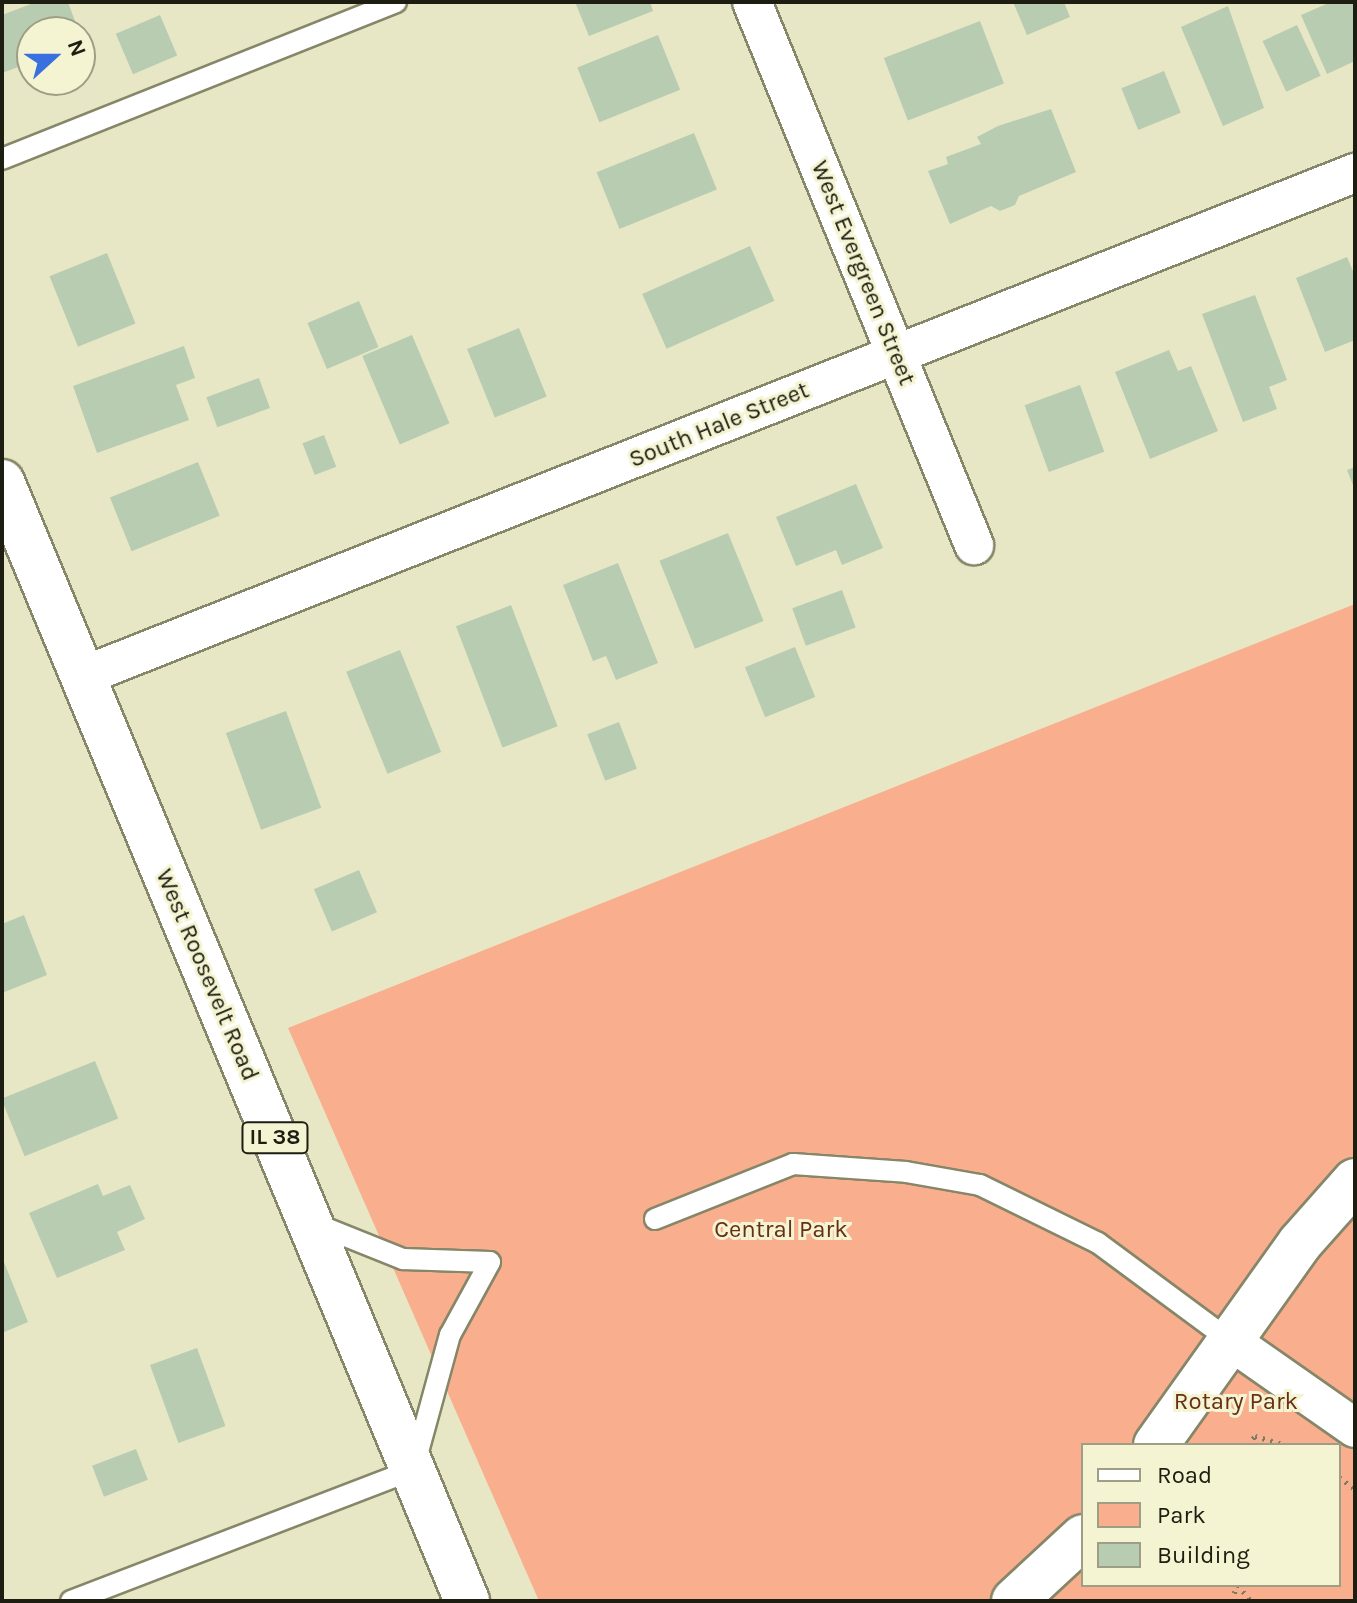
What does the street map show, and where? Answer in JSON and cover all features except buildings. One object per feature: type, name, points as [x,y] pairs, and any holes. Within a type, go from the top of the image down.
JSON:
[{"type":"main road","name":"West Roosevelt Road","points":[[2,482],[467,1601]]},
{"type":"main road","points":[[1157,1443],[1300,1243],[1355,1181]]},
{"type":"main road","points":[[1014,1601],[1081,1539]]},
{"type":"street","name":"West Evergreen Street","points":[[752,2],[974,545]]},
{"type":"street","name":"South Hale Street","points":[[83,676],[1355,173]]},
{"type":"street","points":[[1232,1342],[1355,1428]]},
{"type":"lane","points":[[2,159],[396,2]]},
{"type":"lane","points":[[655,1219],[793,1164],[906,1172],[980,1185],[1098,1243],[1232,1342]]},
{"type":"lane","points":[[71,1601],[413,1470],[450,1335],[490,1262],[403,1259],[341,1238],[308,1219]]},
{"type":"path","points":[[1250,1443],[1255,1436],[1279,1443]]},
{"type":"green space","name":"Central Park","points":[[1355,604],[1355,1601],[539,1601],[288,1028]]},
{"type":"park label","name":"Rotary Park","points":[[1236,1402]]}]
